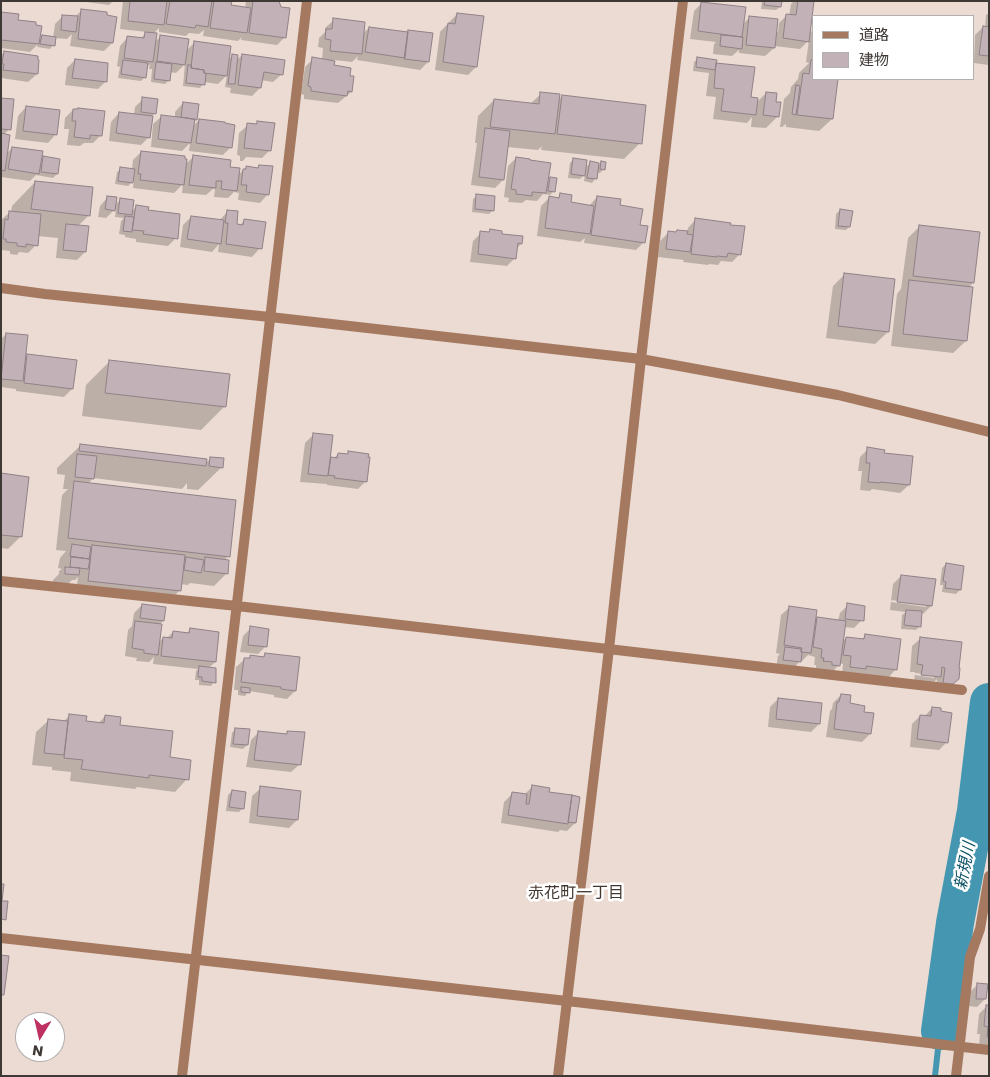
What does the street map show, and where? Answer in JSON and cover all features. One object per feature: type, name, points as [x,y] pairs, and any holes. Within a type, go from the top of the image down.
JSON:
[{"type":"street","points":[[182,1076],[307,1]]},
{"type":"street","points":[[558,1076],[683,1]]},
{"type":"street","points":[[1,288],[641,359],[838,395],[989,432]]},
{"type":"street","points":[[1,581],[237,606],[962,690]]},
{"type":"street","points":[[956,1076],[955,1046],[970,957],[986,905],[989,876]]},
{"type":"street","points":[[1,938],[989,1050]]},
{"type":"building","points":[[130,1],[167,1],[164,25],[128,21]]},
{"type":"building","points":[[170,1],[212,1],[208,27],[196,25],[195,28],[166,24]]},
{"type":"building","points":[[214,1],[232,1],[231,5],[251,8],[247,33],[210,28]]},
{"type":"building","points":[[253,1],[279,1],[281,7],[290,8],[286,38],[249,33]]},
{"type":"building","points":[[765,1],[782,1],[781,7],[764,5]]},
{"type":"building","points":[[798,1],[814,1],[809,42],[783,38],[786,14],[796,15]]},
{"type":"building","points":[[701,2],[746,7],[742,37],[698,31]]},
{"type":"building","points":[[81,9],[107,12],[107,15],[117,17],[113,43],[78,39]]},
{"type":"building","points":[[1,12],[19,14],[18,20],[36,22],[36,25],[42,26],[39,44],[1,40]]},
{"type":"building","points":[[457,13],[484,16],[477,67],[443,62],[448,23],[455,24]]},
{"type":"building","points":[[62,15],[78,16],[76,32],[61,30]]},
{"type":"building","points":[[749,16],[778,19],[775,48],[746,45]]},
{"type":"building","points":[[333,18],[365,22],[362,54],[330,51],[331,40],[325,39],[326,29],[332,29]]},
{"type":"building","points":[[983,26],[989,27],[989,56],[979,55]]},
{"type":"building","points":[[369,27],[408,32],[405,58],[365,52]]},
{"type":"building","points":[[408,30],[433,33],[429,62],[404,59]]},
{"type":"building","points":[[145,32],[157,33],[153,62],[124,58],[127,36],[144,38]]},
{"type":"building","points":[[42,35],[56,37],[55,46],[40,44]]},
{"type":"building","points":[[160,35],[189,39],[185,65],[157,61]]},
{"type":"building","points":[[721,35],[743,37],[742,49],[720,46]]},
{"type":"building","points":[[194,41],[231,46],[227,76],[204,73],[204,70],[191,68]]},
{"type":"building","points":[[4,51],[38,56],[38,74],[3,70]]},
{"type":"building","points":[[232,54],[238,55],[235,84],[228,84]]},
{"type":"building","points":[[242,54],[285,60],[283,75],[264,72],[261,88],[238,85]]},
{"type":"building","points":[[312,57],[335,61],[334,65],[351,68],[350,76],[354,76],[352,92],[348,91],[347,96],[311,91],[311,87],[308,86]]},
{"type":"building","points":[[697,57],[717,60],[715,70],[696,67]]},
{"type":"building","points":[[75,59],[108,63],[107,82],[72,78]]},
{"type":"building","points":[[123,60],[148,63],[146,78],[121,74]]},
{"type":"building","points":[[812,60],[812,80],[838,80],[833,119],[797,115],[803,73],[809,74]]},
{"type":"building","points":[[156,62],[172,64],[170,81],[154,79]]},
{"type":"building","points":[[716,63],[755,67],[751,97],[758,98],[756,115],[721,111],[724,89],[714,88]]},
{"type":"building","points":[[188,65],[191,65],[191,68],[204,70],[206,74],[205,85],[186,83]]},
{"type":"building","points":[[796,85],[800,86],[796,115],[792,114]]},
{"type":"building","points":[[540,92],[560,94],[555,134],[490,127],[494,99],[539,104]]},
{"type":"building","points":[[766,92],[777,93],[776,102],[781,102],[779,117],[763,115]]},
{"type":"building","points":[[562,95],[646,105],[642,144],[557,134]]},
{"type":"building","points":[[142,97],[158,99],[156,114],[141,112]]},
{"type":"building","points":[[1,98],[14,99],[11,130],[1,129]]},
{"type":"building","points":[[183,102],[199,104],[197,120],[181,117]]},
{"type":"building","points":[[26,106],[60,110],[57,135],[23,131]]},
{"type":"building","points":[[73,109],[105,111],[102,136],[90,135],[90,139],[74,137],[76,121],[72,121]]},
{"type":"building","points":[[119,112],[153,116],[150,138],[116,133]]},
{"type":"building","points":[[161,115],[195,119],[191,143],[158,139]]},
{"type":"building","points":[[199,119],[235,125],[232,148],[196,143]]},
{"type":"building","points":[[257,121],[275,123],[271,151],[244,148],[247,123],[257,124]]},
{"type":"building","points":[[485,128],[510,131],[504,180],[479,177]]},
{"type":"building","points":[[1,133],[10,135],[5,171],[1,170]]},
{"type":"building","points":[[12,147],[43,151],[39,174],[8,169]]},
{"type":"building","points":[[141,151],[185,156],[185,159],[187,159],[184,185],[140,180],[141,174],[138,174]]},
{"type":"building","points":[[193,155],[231,160],[230,167],[240,168],[237,191],[221,189],[222,181],[216,181],[216,188],[189,185]]},
{"type":"building","points":[[43,156],[60,159],[58,174],[41,172]]},
{"type":"building","points":[[516,157],[551,163],[546,193],[532,192],[532,196],[516,194],[516,190],[511,189]]},
{"type":"building","points":[[573,158],[587,160],[585,176],[571,174]]},
{"type":"building","points":[[590,161],[599,163],[597,179],[587,178]]},
{"type":"building","points":[[601,161],[606,162],[605,170],[600,169]]},
{"type":"building","points":[[259,165],[273,166],[269,195],[246,192],[247,185],[241,185],[243,169],[246,169],[246,166],[258,168]]},
{"type":"building","points":[[120,167],[135,169],[133,183],[118,181]]},
{"type":"building","points":[[550,177],[557,178],[555,192],[548,191]]},
{"type":"building","points":[[35,181],[93,187],[90,216],[31,209]]},
{"type":"building","points":[[560,193],[572,195],[571,202],[594,206],[590,234],[545,228],[549,196],[559,198]]},
{"type":"building","points":[[476,194],[495,196],[494,211],[475,209]]},
{"type":"building","points":[[107,196],[117,197],[115,211],[105,209]]},
{"type":"building","points":[[597,196],[621,199],[620,205],[643,209],[640,225],[648,226],[645,243],[591,235]]},
{"type":"building","points":[[120,198],[134,200],[132,215],[118,213]]},
{"type":"building","points":[[136,205],[149,207],[148,210],[180,214],[178,239],[143,234],[144,231],[132,230]]},
{"type":"building","points":[[840,209],[853,211],[850,227],[838,226]]},
{"type":"building","points":[[227,210],[238,211],[237,224],[243,225],[244,219],[266,222],[262,249],[226,244],[228,223],[225,223]]},
{"type":"building","points":[[9,211],[41,214],[38,246],[26,244],[26,247],[17,246],[17,243],[6,242],[6,239],[3,239],[5,219],[8,220]]},
{"type":"building","points":[[125,216],[134,217],[132,232],[123,231]]},
{"type":"building","points":[[191,216],[224,220],[221,244],[187,239]]},
{"type":"building","points":[[695,218],[745,226],[741,255],[728,253],[727,257],[717,257],[691,254]]},
{"type":"building","points":[[66,224],[89,226],[86,252],[63,250]]},
{"type":"building","points":[[919,225],[980,232],[974,283],[913,276]]},
{"type":"building","points":[[490,229],[502,231],[502,234],[523,236],[522,244],[518,243],[516,259],[478,254],[480,231],[489,232]]},
{"type":"building","points":[[677,230],[688,231],[687,234],[693,235],[690,252],[666,249],[668,231],[676,232]]},
{"type":"building","points":[[844,273],[895,279],[889,332],[838,326]]},
{"type":"building","points":[[909,280],[973,287],[967,341],[903,334]]},
{"type":"building","points":[[6,333],[28,335],[23,381],[1,379]]},
{"type":"building","points":[[27,354],[77,360],[73,389],[24,383]]},
{"type":"building","points":[[109,360],[230,374],[226,407],[105,393]]},
{"type":"building","points":[[313,433],[333,435],[328,476],[308,474]]},
{"type":"building","points":[[80,444],[207,459],[206,466],[79,451]]},
{"type":"building","points":[[867,447],[885,450],[884,453],[913,456],[910,485],[868,482],[870,463],[866,463]]},
{"type":"building","points":[[348,451],[369,454],[367,482],[334,478],[335,476],[328,475],[331,457],[337,458],[338,453],[348,454]]},
{"type":"building","points":[[77,454],[97,456],[94,479],[75,477]]},
{"type":"building","points":[[210,457],[224,458],[223,468],[209,466]]},
{"type":"building","points":[[1,473],[29,477],[22,537],[1,535]]},
{"type":"building","points":[[74,481],[236,500],[230,557],[68,538]]},
{"type":"building","points":[[72,544],[91,547],[89,559],[70,556]]},
{"type":"building","points":[[92,545],[185,555],[181,591],[88,581]]},
{"type":"building","points":[[71,557],[90,559],[88,569],[70,567]]},
{"type":"building","points":[[186,557],[204,560],[201,573],[184,570]]},
{"type":"building","points":[[205,557],[229,560],[228,574],[204,571]]},
{"type":"building","points":[[946,563],[964,566],[961,590],[945,588],[946,582],[943,581]]},
{"type":"building","points":[[65,567],[80,568],[79,575],[65,574]]},
{"type":"building","points":[[901,575],[936,579],[932,606],[897,602]]},
{"type":"building","points":[[847,603],[865,606],[864,621],[845,619]]},
{"type":"building","points":[[142,604],[166,607],[164,621],[140,618]]},
{"type":"building","points":[[789,606],[817,610],[811,653],[801,652],[802,648],[784,645]]},
{"type":"building","points":[[906,610],[922,611],[921,627],[904,625]]},
{"type":"building","points":[[817,617],[846,621],[840,666],[832,665],[832,662],[823,661],[824,658],[821,658],[822,649],[813,647]]},
{"type":"building","points":[[135,621],[162,624],[158,655],[144,653],[144,650],[132,648]]},
{"type":"building","points":[[250,626],[269,629],[267,647],[248,645]]},
{"type":"building","points":[[190,628],[219,632],[216,662],[161,656],[163,637],[172,638],[173,631],[189,633]]},
{"type":"building","points":[[865,634],[901,639],[897,670],[866,666],[866,669],[850,667],[851,656],[843,655],[846,637],[864,639]]},
{"type":"building","points":[[920,637],[962,642],[959,679],[953,684],[943,683],[945,668],[942,667],[941,677],[921,675],[923,665],[917,664]]},
{"type":"building","points":[[785,647],[801,649],[801,662],[783,660]]},
{"type":"building","points":[[265,653],[300,657],[296,691],[281,689],[281,687],[241,682],[244,658],[250,658],[250,655],[264,657]]},
{"type":"building","points":[[199,666],[216,668],[216,683],[202,681],[202,677],[198,677]]},
{"type":"building","points":[[241,687],[250,688],[250,693],[241,692]]},
{"type":"building","points":[[841,694],[851,695],[850,703],[865,706],[864,712],[874,713],[871,734],[834,729],[837,702],[839,702]]},
{"type":"building","points":[[778,698],[822,703],[820,724],[776,719]]},
{"type":"building","points":[[932,707],[941,708],[941,711],[952,713],[948,743],[917,739],[920,715],[931,716]]},
{"type":"building","points":[[69,714],[87,716],[86,721],[104,723],[105,715],[121,717],[120,725],[173,731],[170,757],[191,760],[189,780],[149,775],[149,778],[81,769],[83,760],[64,758]]},
{"type":"building","points":[[48,719],[68,721],[64,755],[44,753]]},
{"type":"building","points":[[235,728],[250,729],[248,745],[233,744]]},
{"type":"building","points":[[258,731],[287,734],[287,731],[305,732],[301,765],[254,760]]},
{"type":"building","points":[[532,785],[550,788],[549,792],[572,795],[568,824],[508,815],[512,792],[527,794],[526,804],[529,804]]},
{"type":"building","points":[[260,786],[301,791],[298,820],[257,816]]},
{"type":"building","points":[[232,790],[246,792],[244,809],[229,807]]},
{"type":"building","points":[[572,795],[580,797],[576,823],[568,822]]},
{"type":"building","points":[[1,884],[4,884],[2,901],[8,901],[6,920],[1,919]]},
{"type":"building","points":[[1,955],[9,956],[4,995],[1,995]]},
{"type":"building","points":[[977,983],[988,984],[986,999],[976,999]]},
{"type":"building","points":[[986,1005],[989,1005],[989,1037],[987,1037],[988,1027],[984,1026]]},
{"type":"waterway","name":"新規川","points":[[940,1031],[955,923],[976,811],[989,702]]},
{"type":"waterway","points":[[935,1076],[940,1031]]},
{"type":"district","name":"赤花町一丁目","points":[[576,894]]}]
